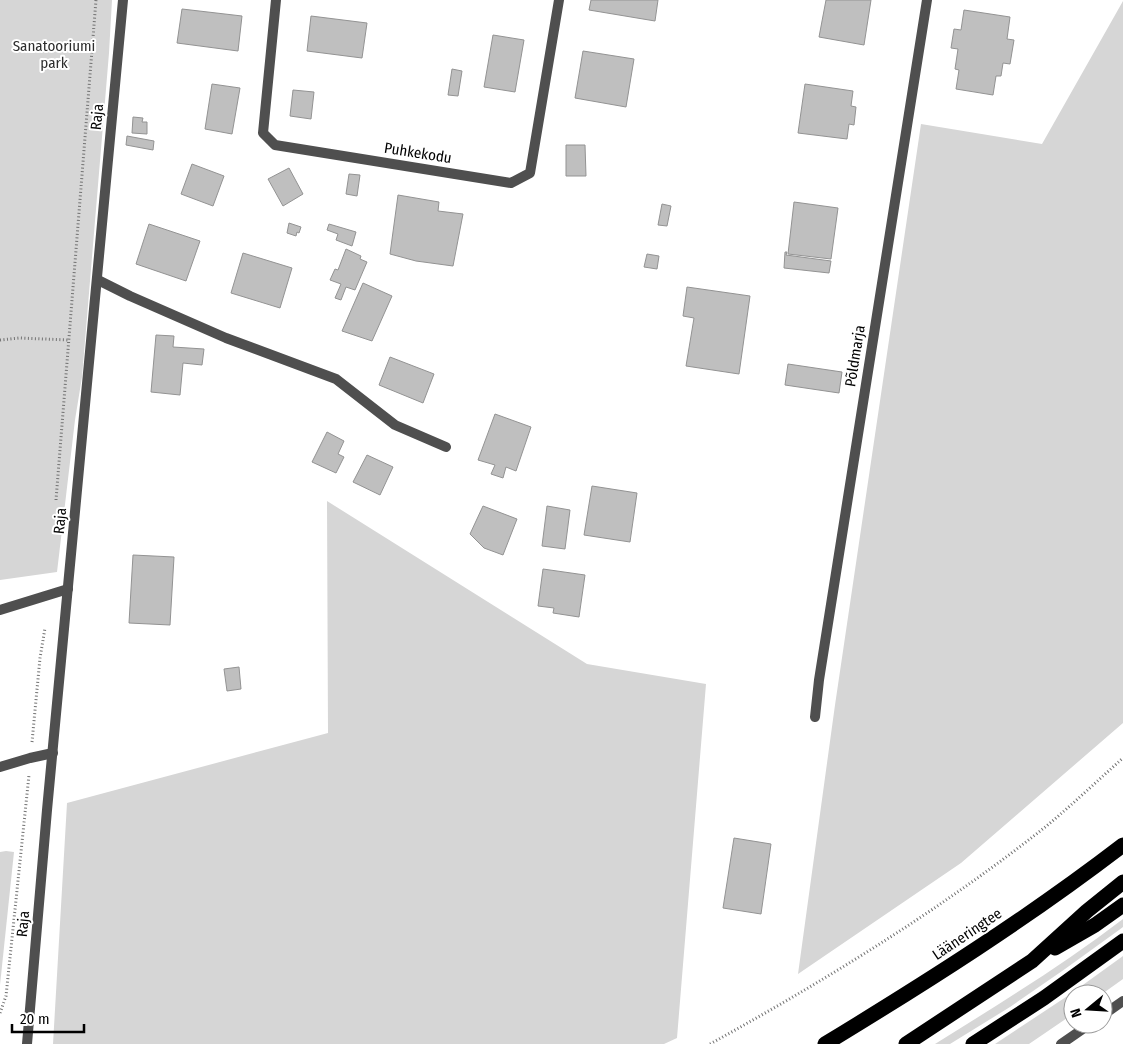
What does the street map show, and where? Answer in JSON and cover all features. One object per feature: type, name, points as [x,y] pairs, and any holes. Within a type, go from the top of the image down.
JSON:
[{"type":"highway","points":[[1083,876],[1123,840]]},
{"type":"highway","name":"Lääneringtee","points":[[825,1044],[934,977],[1083,876],[1123,845]]},
{"type":"highway","points":[[1032,961],[1086,911],[1123,882]]},
{"type":"highway","points":[[906,1044],[1032,961],[1095,925],[1123,905]]},
{"type":"highway","points":[[973,1044],[1052,992],[1123,941]]},
{"type":"street","name":"Raja","points":[[27,1044],[123,0]]},
{"type":"street","name":"Puhkekodu","points":[[276,0],[263,134],[275,145],[511,183],[530,173],[559,0]]},
{"type":"street","name":"Põldmarja","points":[[815,716],[822,661],[927,0]]},
{"type":"street","points":[[98,280],[226,338],[336,379],[395,425],[446,447]]},
{"type":"street","points":[[0,610],[68,589]]},
{"type":"street","points":[[0,767],[53,753]]},
{"type":"street","points":[[1061,1044],[1076,1034]]},
{"type":"path","points":[[56,507],[96,0]]},
{"type":"path","points":[[0,340],[19,338],[92,340]]},
{"type":"path","points":[[0,1013],[6,996],[40,658],[49,595]]},
{"type":"path","points":[[710,1044],[772,1010],[863,954],[960,890],[1045,827],[1123,758]]},
{"type":"green space","name":"Sanatooriumi park","points":[[0,0],[112,0],[82,377],[57,572],[0,580]]},
{"type":"green space","points":[[1123,1],[1123,723],[961,863],[798,974],[835,705],[921,124],[1042,144]]},
{"type":"green space","points":[[327,501],[587,664],[706,684],[677,1038],[664,1044],[53,1044],[67,803],[328,733]]},
{"type":"green space","points":[[0,852],[14,852],[0,985]]},
{"type":"green space","points":[[1123,919],[1123,927],[1010,1007],[950,1044],[935,1044],[1054,968]]},
{"type":"green space","points":[[1123,956],[1123,979],[1113,986],[1113,984],[1084,984]]},
{"type":"green space","points":[[1063,999],[1063,1021],[1029,1044],[995,1044]]},
{"type":"building","points":[[591,0],[658,0],[655,21],[589,10]]},
{"type":"building","points":[[826,0],[871,0],[864,45],[819,37]]},
{"type":"building","points":[[182,9],[242,16],[238,51],[177,43]]},
{"type":"building","points":[[964,10],[1010,17],[1007,39],[1014,40],[1010,64],[1003,63],[1001,76],[996,76],[993,95],[956,89],[959,70],[955,69],[958,49],[951,48],[954,29],[961,30]]},
{"type":"building","points":[[311,16],[367,23],[362,58],[307,51]]},
{"type":"building","points":[[493,35],[524,40],[515,92],[484,87]]},
{"type":"building","points":[[583,51],[634,59],[626,107],[575,98]]},
{"type":"building","points":[[452,69],[462,71],[458,96],[448,95]]},
{"type":"building","points":[[212,84],[240,88],[232,134],[205,129]]},
{"type":"building","points":[[805,84],[853,91],[851,106],[856,107],[854,125],[849,124],[847,139],[798,133]]},
{"type":"building","points":[[293,90],[314,92],[311,119],[290,116]]},
{"type":"building","points":[[133,117],[143,118],[142,122],[147,122],[147,134],[132,133]]},
{"type":"building","points":[[127,136],[154,141],[153,150],[126,145]]},
{"type":"building","points":[[566,145],[585,145],[586,176],[566,176]]},
{"type":"building","points":[[192,164],[224,176],[213,206],[181,194]]},
{"type":"building","points":[[289,168],[303,194],[283,206],[268,179]]},
{"type":"building","points":[[349,174],[360,175],[357,196],[346,194]]},
{"type":"building","points":[[398,195],[439,202],[438,211],[463,214],[453,266],[416,261],[390,254]]},
{"type":"building","points":[[794,202],[838,208],[831,259],[788,254]]},
{"type":"building","points":[[662,204],[671,206],[667,226],[658,225]]},
{"type":"building","points":[[289,223],[301,227],[296,236],[287,233]]},
{"type":"building","points":[[149,224],[200,241],[186,281],[136,264]]},
{"type":"building","points":[[329,224],[356,232],[352,246],[336,240],[338,234],[327,230]]},
{"type":"building","points":[[346,249],[361,256],[360,259],[367,262],[355,290],[346,287],[341,300],[335,298],[341,284],[330,280],[335,269],[338,270]]},
{"type":"building","points":[[785,252],[787,252],[786,255],[831,261],[829,273],[784,268]]},
{"type":"building","points":[[243,253],[292,268],[280,308],[231,293]]},
{"type":"building","points":[[647,254],[659,256],[657,269],[644,267]]},
{"type":"building","points":[[363,283],[392,296],[372,341],[342,331]]},
{"type":"building","points":[[687,287],[750,296],[739,374],[686,366],[694,318],[683,316]]},
{"type":"building","points":[[156,335],[174,336],[173,347],[204,349],[202,365],[183,363],[180,395],[151,392]]},
{"type":"building","points":[[390,357],[434,374],[423,403],[379,385]]},
{"type":"building","points":[[788,364],[842,372],[839,393],[785,385]]},
{"type":"building","points":[[495,414],[531,427],[516,471],[506,467],[503,478],[491,474],[495,465],[478,460]]},
{"type":"building","points":[[327,432],[344,441],[338,454],[344,457],[336,473],[312,462]]},
{"type":"building","points":[[367,455],[393,467],[380,495],[353,482]]},
{"type":"building","points":[[592,486],[637,493],[630,542],[584,535]]},
{"type":"building","points":[[483,506],[517,519],[503,555],[484,548],[470,534]]},
{"type":"building","points":[[547,506],[570,510],[565,549],[542,546]]},
{"type":"building","points":[[133,555],[174,557],[170,625],[129,623]]},
{"type":"building","points":[[543,569],[585,575],[579,617],[553,613],[554,608],[538,606]]},
{"type":"building","points":[[239,667],[241,689],[227,691],[224,669]]},
{"type":"building","points":[[734,838],[771,844],[761,914],[723,908]]}]
